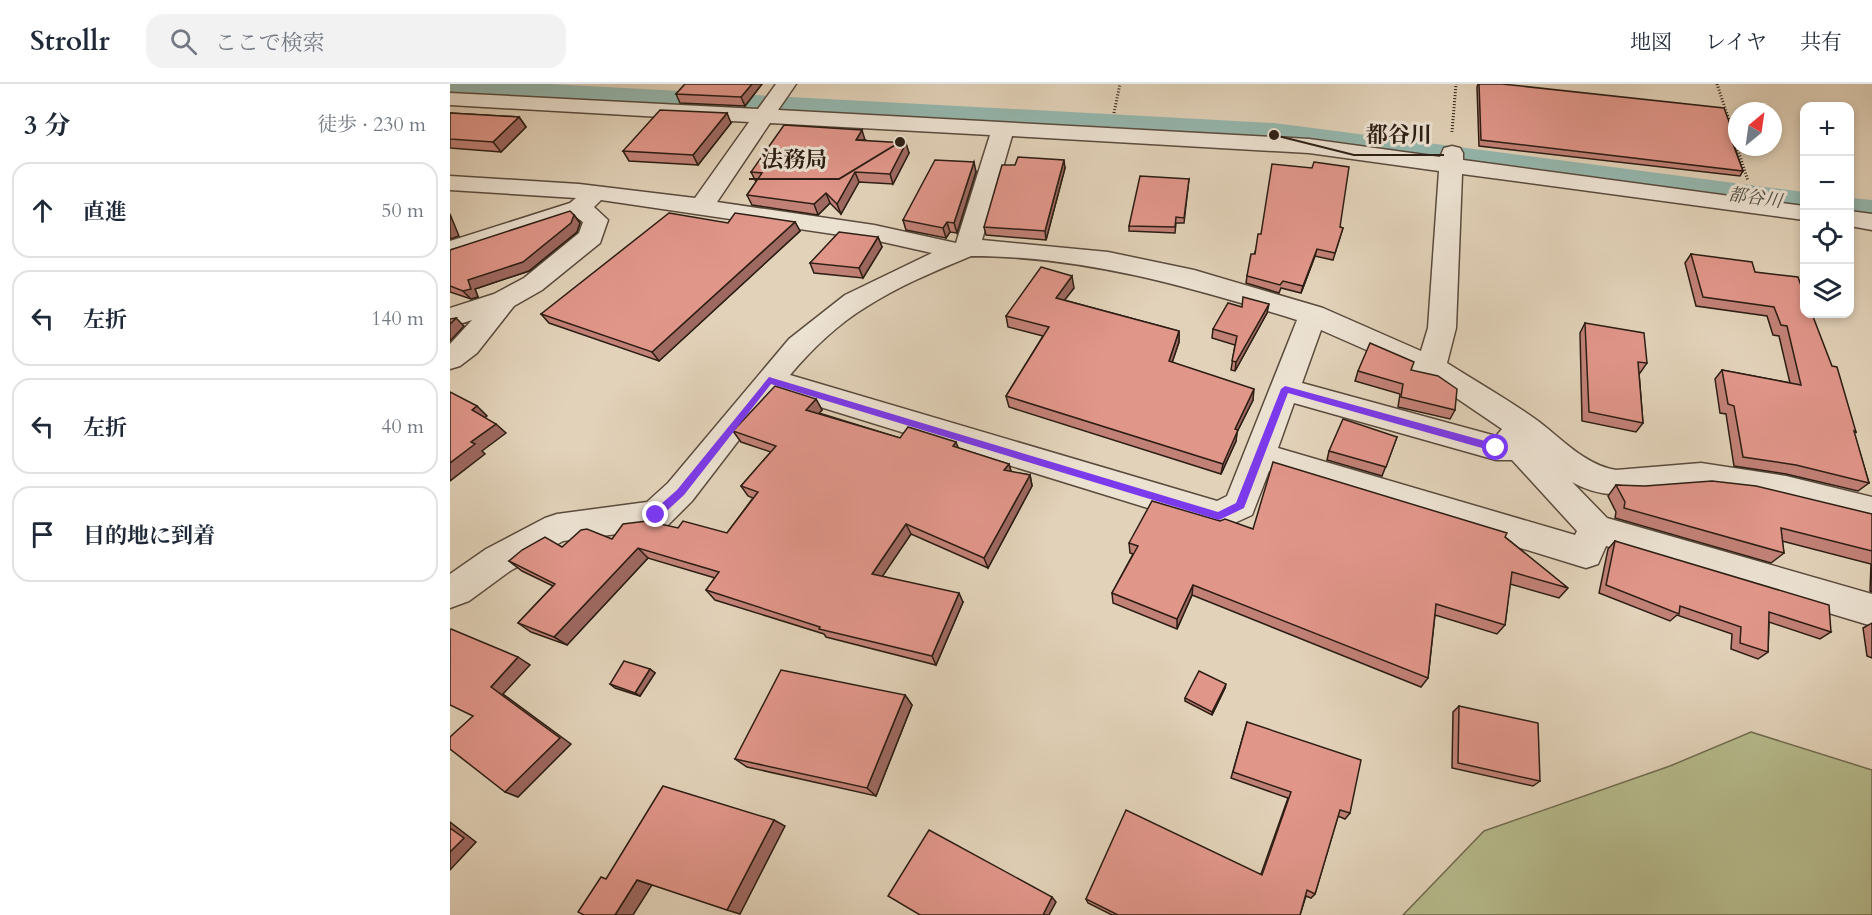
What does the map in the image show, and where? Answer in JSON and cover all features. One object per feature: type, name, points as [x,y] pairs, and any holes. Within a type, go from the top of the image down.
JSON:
[{"type":"street","points":[[702,206],[786,84]]},
{"type":"street","points":[[450,99],[768,110],[1003,128],[1280,144],[1452,160],[1800,212]]},
{"type":"street","points":[[450,592],[498,560],[557,528],[656,515],[680,492],[799,346],[855,301],[960,250],[1003,128]]},
{"type":"street","points":[[1431,368],[1442,328],[1452,160]]},
{"type":"street","points":[[450,183],[588,200],[702,206],[960,250],[1001,248],[1108,260],[1194,279],[1313,315],[1431,368],[1482,399],[1526,429],[1572,466],[1596,480],[1616,483],[1701,477],[1732,480],[1786,489],[1872,512]]},
{"type":"street","points":[[450,250],[588,200]]},
{"type":"street","points":[[450,318],[504,300],[533,284],[591,237],[596,220],[588,200]]},
{"type":"street","points":[[1854,220],[1872,222]]},
{"type":"street","points":[[450,359],[467,346],[504,300]]},
{"type":"street","points":[[769,380],[1219,516],[1240,505],[1313,315]]},
{"type":"street","points":[[1285,389],[1496,448],[1520,447]]},
{"type":"street","points":[[1482,399],[1479,408],[1520,447],[1595,528],[1625,539],[1872,610]]},
{"type":"street","points":[[1259,455],[1586,553],[1595,528]]},
{"type":"path","points":[[1112,119],[1120,84]]},
{"type":"path","points":[[1452,160],[1456,84]]},
{"type":"path","points":[[1717,84],[1728,118]]},
{"type":"path","points":[[1740,156],[1749,184]]},
{"type":"green space","points":[[1751,732],[1872,770],[1872,915],[1403,915],[1484,831],[1670,766]]},
{"type":"building","points":[[685,84],[752,84],[741,97],[676,94]]},
{"type":"building","points":[[1479,84],[1502,84],[1724,108],[1728,119],[1728,156],[1737,156],[1743,171],[1481,140]]},
{"type":"building","points":[[660,110],[727,113],[693,155],[623,151]]},
{"type":"building","points":[[450,113],[519,117],[493,142],[450,139]]},
{"type":"building","points":[[784,125],[862,130],[856,140],[906,143],[890,174],[855,172],[837,204],[826,193],[814,204],[747,195],[762,173],[751,172]]},
{"type":"building","points":[[1018,157],[1064,160],[1045,231],[984,227],[1002,165],[1015,165]]},
{"type":"building","points":[[935,160],[974,162],[954,223],[947,222],[943,228],[903,220]]},
{"type":"building","points":[[1314,162],[1349,167],[1340,227],[1343,228],[1335,253],[1317,249],[1303,286],[1283,281],[1280,285],[1247,276],[1251,254],[1255,254],[1258,234],[1261,234],[1272,164],[1312,168]]},
{"type":"building","points":[[1140,176],[1189,179],[1184,218],[1176,217],[1175,227],[1129,226]]},
{"type":"building","points":[[570,211],[574,215],[571,223],[523,262],[468,280],[471,289],[463,291],[450,286],[450,250]]},
{"type":"building","points":[[669,213],[728,223],[735,213],[795,222],[652,352],[541,314]]},
{"type":"building","points":[[839,232],[878,237],[859,268],[810,263]]},
{"type":"building","points":[[1691,254],[1752,262],[1755,272],[1798,277],[1800,318],[1814,318],[1832,366],[1837,367],[1869,483],[1796,465],[1743,457],[1734,406],[1728,404],[1722,370],[1801,385],[1787,326],[1781,325],[1774,307],[1703,297]]},
{"type":"building","points":[[1041,267],[1072,276],[1056,298],[1179,331],[1169,361],[1254,389],[1235,429],[1238,430],[1223,464],[1006,396],[1049,327],[1006,316]]},
{"type":"building","points":[[1243,297],[1269,304],[1236,362],[1232,361],[1237,336],[1213,329],[1228,303],[1242,307]]},
{"type":"building","points":[[1585,323],[1644,333],[1647,363],[1638,362],[1643,423],[1589,412]]},
{"type":"building","points":[[1370,343],[1414,362],[1411,370],[1438,376],[1457,389],[1455,410],[1401,397],[1403,384],[1358,371]]},
{"type":"building","points":[[775,386],[816,399],[806,410],[900,438],[908,427],[956,442],[953,446],[1009,464],[1004,470],[1030,475],[984,558],[906,524],[872,574],[959,593],[932,656],[819,629],[820,627],[706,590],[719,572],[638,548],[554,637],[518,623],[555,584],[509,561],[522,550],[545,537],[562,547],[581,530],[587,529],[612,539],[623,524],[647,521],[678,528],[683,521],[727,533],[758,492],[741,486],[776,446],[733,431]]},
{"type":"building","points":[[450,392],[477,406],[472,410],[496,424],[471,442],[475,444],[450,463]]},
{"type":"building","points":[[1343,419],[1397,437],[1386,467],[1329,451]]},
{"type":"building","points":[[1273,462],[1507,533],[1505,537],[1568,588],[1512,572],[1505,625],[1436,604],[1428,678],[1193,585],[1177,619],[1112,593],[1138,546],[1129,543],[1152,501],[1220,521],[1225,519],[1253,529]]},
{"type":"building","points":[[1712,481],[1756,486],[1872,514],[1872,551],[1781,528],[1784,553],[1624,508],[1625,502],[1616,485],[1645,486]]},
{"type":"building","points":[[1615,541],[1829,605],[1831,632],[1769,612],[1768,652],[1740,643],[1741,627],[1680,606],[1679,614],[1606,585]]},
{"type":"building","points":[[451,629],[518,657],[491,687],[560,738],[505,792],[450,749],[450,737],[473,716],[450,705]]},
{"type":"building","points":[[624,661],[650,669],[635,693],[610,684]]},
{"type":"building","points":[[781,670],[905,695],[867,788],[735,759]]},
{"type":"building","points":[[1199,671],[1226,684],[1212,712],[1185,698]]},
{"type":"building","points":[[1459,706],[1538,723],[1540,781],[1458,763]]},
{"type":"building","points":[[1247,722],[1361,760],[1350,813],[1340,810],[1315,894],[1307,890],[1300,915],[1118,915],[1086,899],[1126,810],[1262,875],[1291,792],[1233,772]]},
{"type":"building","points":[[663,786],[774,820],[727,910],[637,880],[615,915],[584,915],[578,912],[601,877],[606,879]]},
{"type":"building","points":[[450,828],[464,838],[450,852]]},
{"type":"building","points":[[929,830],[1052,897],[1043,915],[920,915],[888,896]]},
{"type":"waterway","name":"都谷川","points":[[450,90],[1274,135],[1800,204]]},
{"type":"waterway","name":"都谷川","points":[[1854,212],[1872,214]]},
{"type":"place","name":"都谷川","points":[[1274,135]]},
{"type":"place","name":"法務局","points":[[900,142]]},
{"type":"route","points":[[656,515],[680,492],[769,380],[1219,516],[1240,505],[1285,389],[1496,448]]}]
